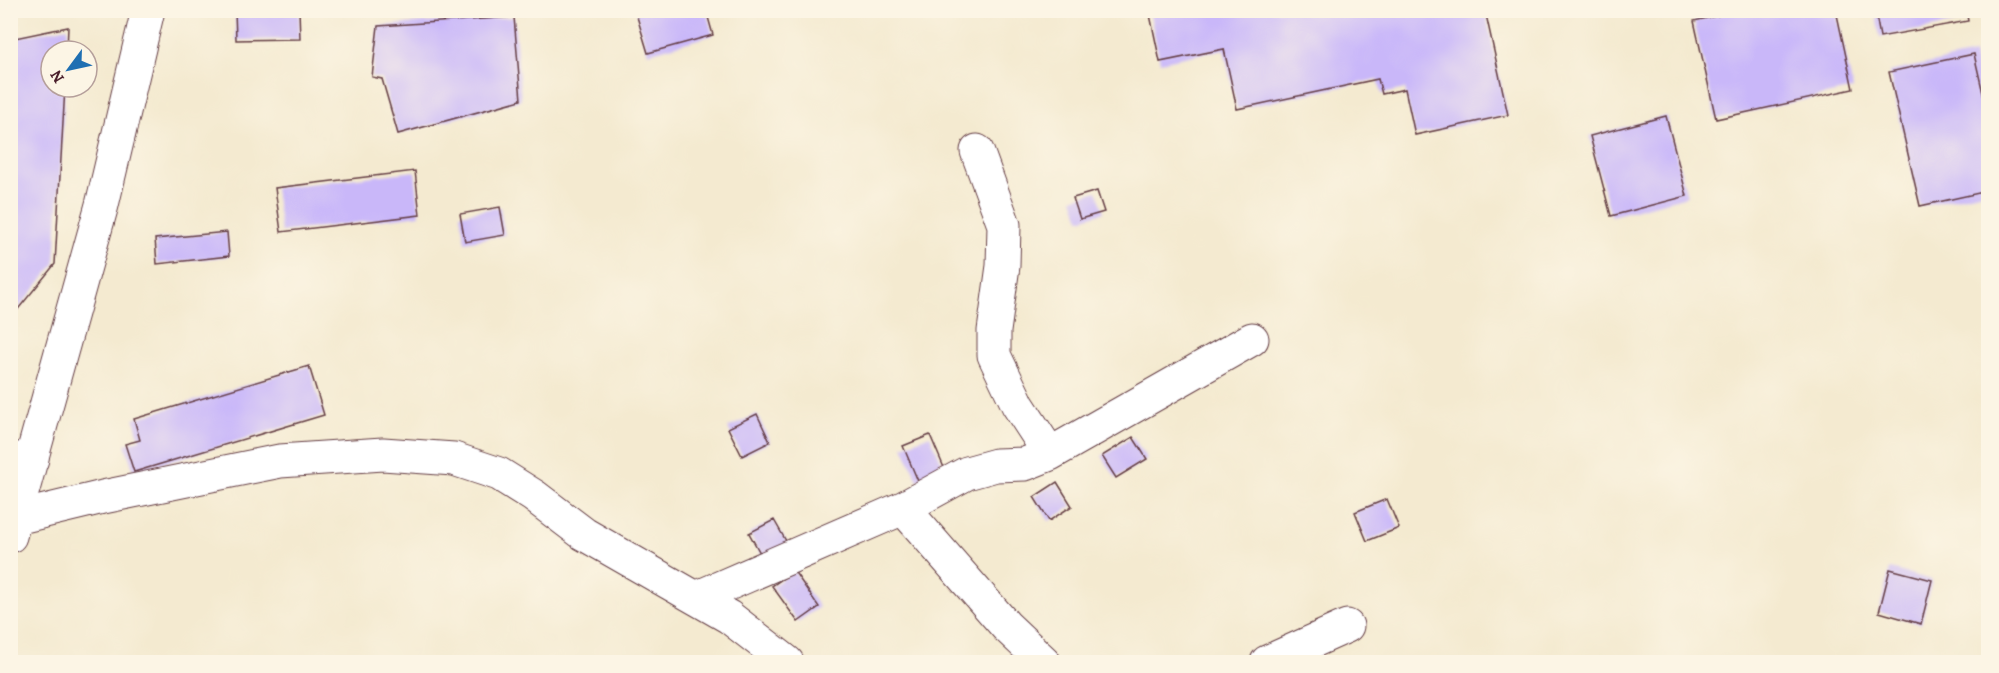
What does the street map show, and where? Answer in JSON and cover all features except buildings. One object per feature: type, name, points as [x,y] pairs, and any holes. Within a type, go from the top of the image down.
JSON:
[{"type":"street","points":[[148,10],[102,205],[21,459],[13,527],[103,497],[280,461],[383,454],[453,459],[499,474],[534,496],[584,534],[729,617],[787,663]]},
{"type":"street","points":[[977,151],[1004,225],[1003,266],[994,331],[994,355],[1018,405],[1050,454]]},
{"type":"street","points":[[696,598],[903,508],[967,473],[996,465],[1025,464],[1050,454],[1252,339]]},
{"type":"street","points":[[903,508],[1006,626],[1044,663]]},
{"type":"street","points":[[1267,663],[1347,626]]}]
